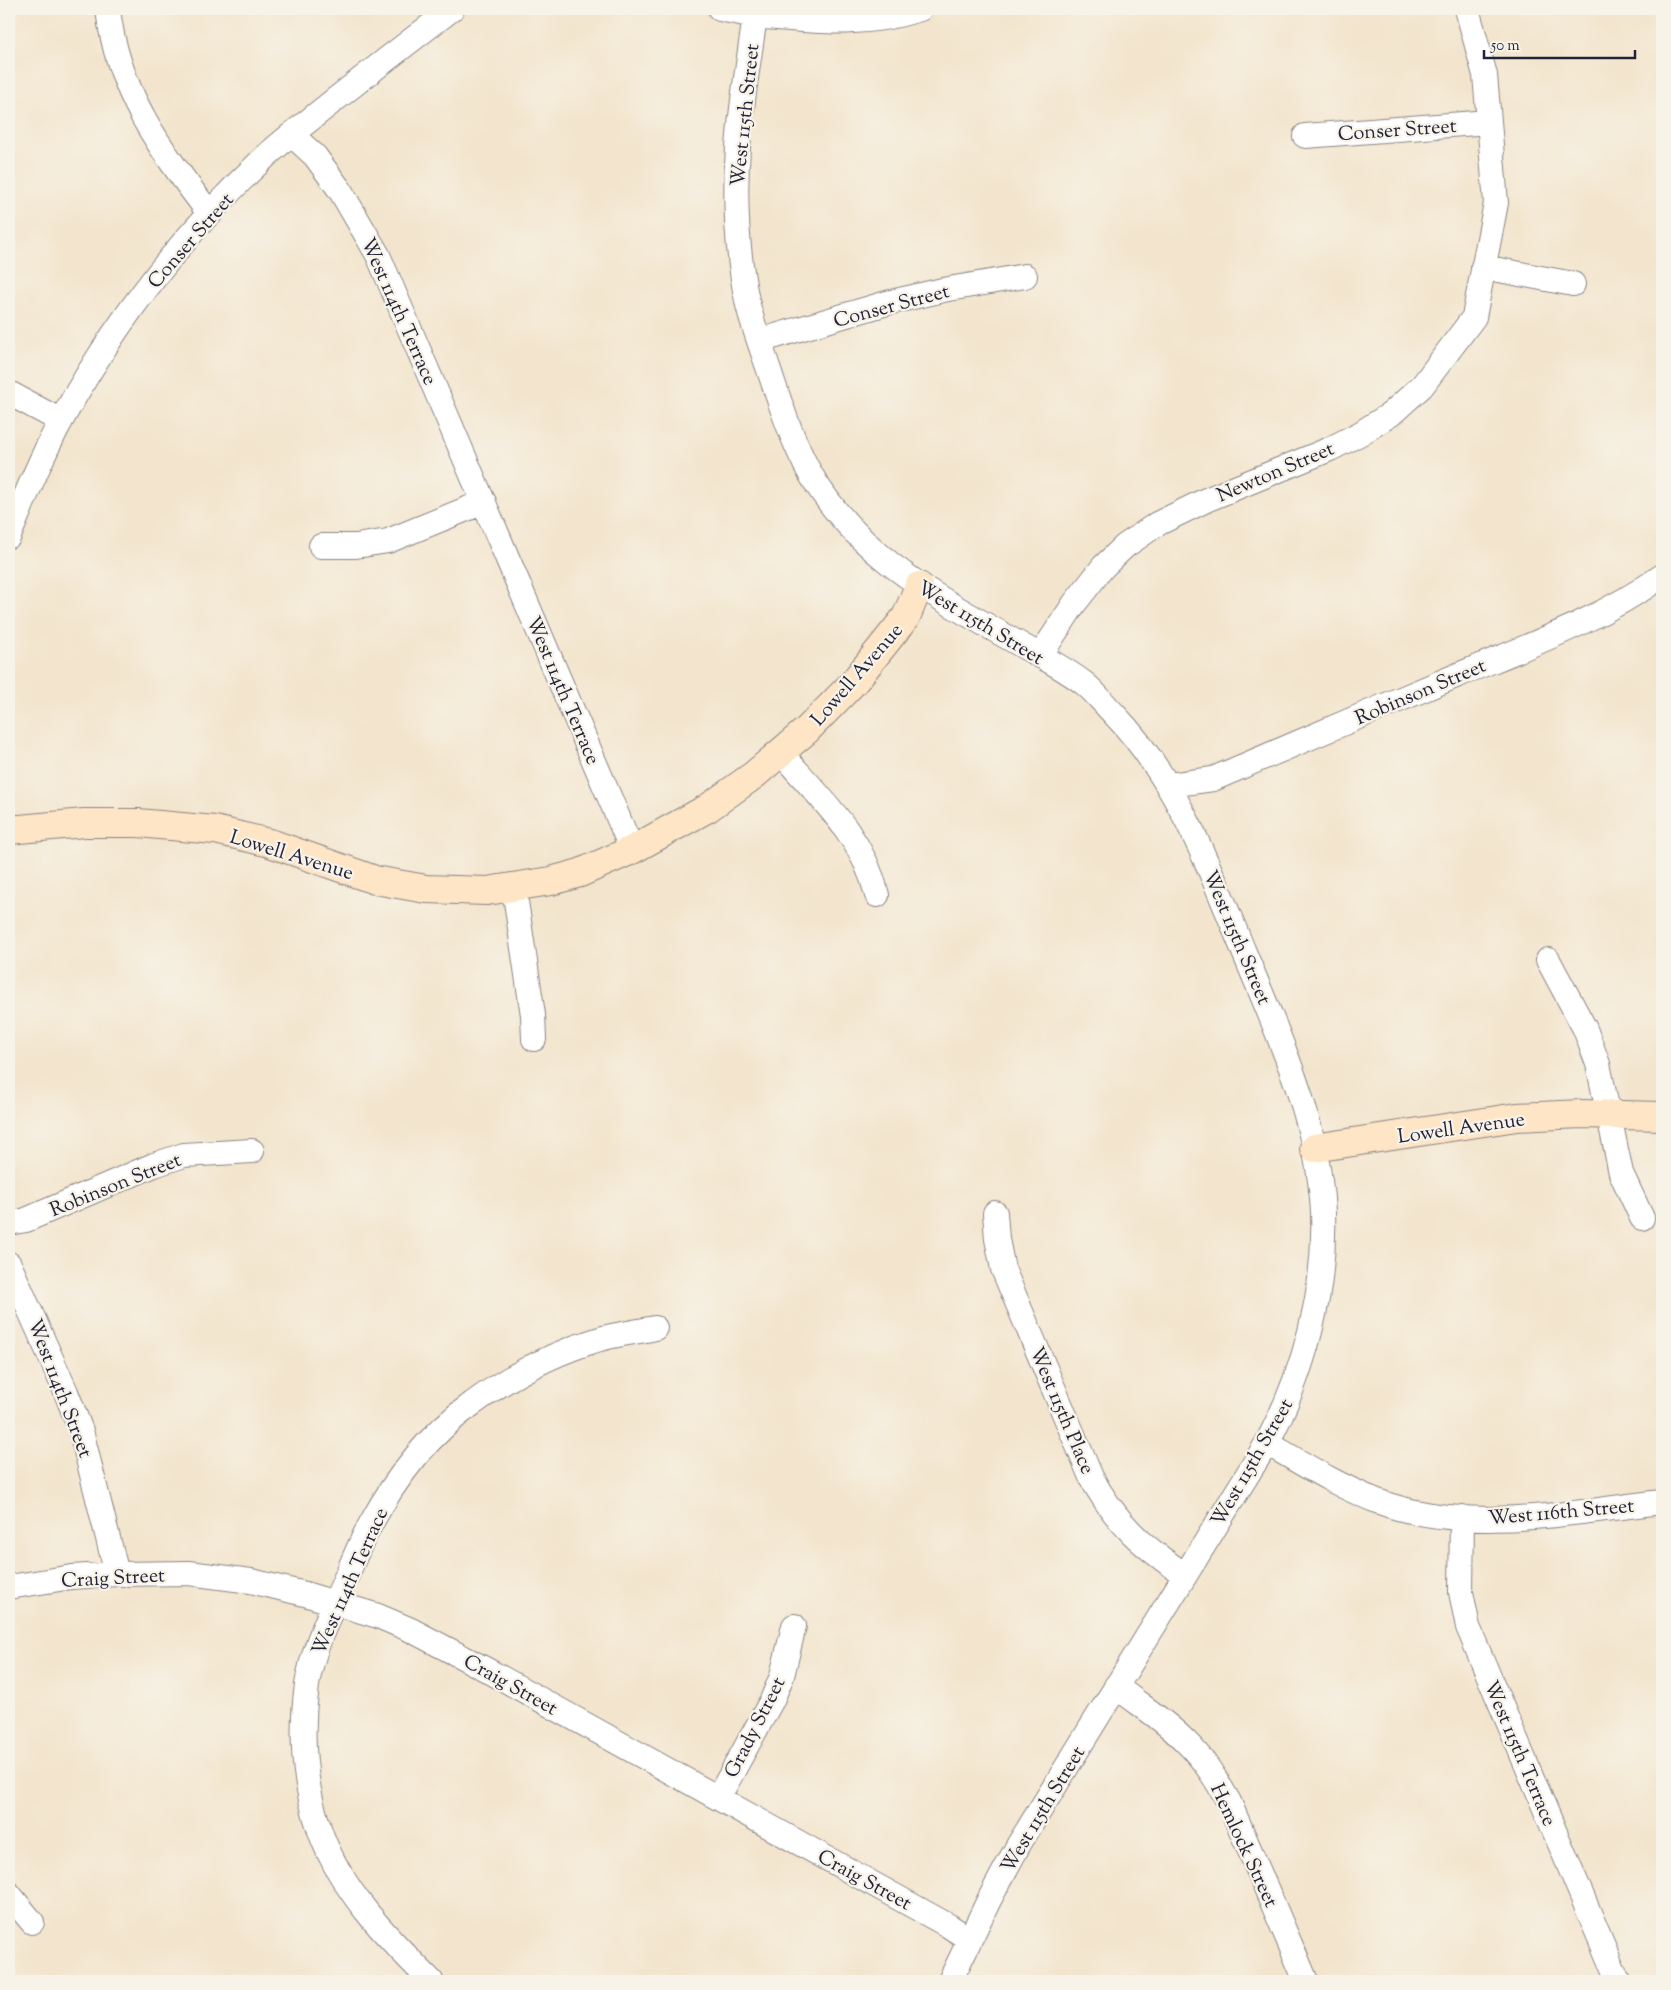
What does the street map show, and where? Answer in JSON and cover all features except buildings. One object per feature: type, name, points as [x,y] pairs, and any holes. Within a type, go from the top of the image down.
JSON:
[{"type":"street","points":[[108,9],[116,52],[132,96],[152,135],[210,214]]},
{"type":"street","name":"Conser Street","points":[[9,536],[33,477],[89,371],[128,314],[174,254],[266,157],[359,80],[452,9]]},
{"type":"street","name":"West 115th Street","points":[[720,9],[755,16],[738,145],[736,197],[742,267],[748,304],[759,341],[796,445],[810,473],[827,500],[849,526],[887,563],[919,586],[1085,684],[1128,729],[1152,759],[1169,785],[1194,832],[1290,1062],[1306,1109],[1321,1187],[1323,1217],[1321,1271],[1310,1331],[1295,1382],[1283,1412],[1266,1443],[1019,1844],[969,1939],[950,1981]]},
{"type":"street","points":[[755,16],[838,23],[882,19],[920,9]]},
{"type":"street","name":"Newton Street","points":[[1040,656],[1074,604],[1103,567],[1125,546],[1157,524],[1206,500],[1330,449],[1361,433],[1391,414],[1422,386],[1474,317],[1496,203],[1485,75],[1467,9]]},
{"type":"street","name":"Conser Street","points":[[1305,136],[1489,122]]},
{"type":"street","name":"West 114th Terrace","points":[[292,135],[315,156],[340,190],[378,255],[632,850]]},
{"type":"street","points":[[1483,266],[1573,284]]},
{"type":"street","name":"Conser Street","points":[[759,341],[887,303],[943,290],[1024,276]]},
{"type":"street","points":[[9,393],[61,421]]},
{"type":"street","points":[[321,546],[356,546],[388,540],[484,502]]},
{"type":"street","name":"Robinson Street","points":[[1169,785],[1213,779],[1544,640],[1610,610],[1662,576]]},
{"type":"street","name":"Lowell Avenue","points":[[9,830],[84,823],[138,823],[215,830],[270,843],[375,880],[426,889],[455,891],[487,890],[514,888],[551,881],[580,873],[632,850],[708,808],[781,753],[807,730],[853,683],[878,654],[906,617],[919,586]]},
{"type":"street","points":[[781,753],[847,829],[872,874],[876,895]]},
{"type":"street","points":[[514,888],[533,1015],[534,1039]]},
{"type":"street","points":[[1548,960],[1585,1029],[1598,1064],[1621,1173],[1642,1218]]},
{"type":"street","name":"Lowell Avenue","points":[[1314,1148],[1517,1116],[1581,1114],[1662,1116]]},
{"type":"street","name":"Robinson Street","points":[[9,1223],[26,1220],[154,1165],[184,1155],[252,1151]]},
{"type":"street","name":"West 115th Place","points":[[995,1213],[997,1239],[1003,1268],[1091,1477],[1102,1498],[1125,1528],[1161,1559],[1184,1575]]},
{"type":"street","name":"West 114th Street","points":[[9,1264],[66,1392],[81,1431],[117,1574]]},
{"type":"street","name":"West 114th Terrace","points":[[430,1981],[382,1932],[353,1895],[329,1854],[314,1811],[305,1766],[303,1725],[307,1683],[316,1649],[369,1527],[399,1477],[432,1438],[470,1405],[513,1376],[554,1354],[601,1339],[655,1328]]},
{"type":"street","name":"West 116th Street","points":[[1266,1443],[1331,1480],[1378,1502],[1428,1515],[1514,1518],[1662,1502]]},
{"type":"street","name":"West 115th Terrace","points":[[1462,1517],[1461,1592],[1468,1628],[1618,1981]]},
{"type":"street","name":"Craig Street","points":[[9,1587],[72,1577],[117,1574],[189,1574],[251,1581],[335,1602],[378,1616],[411,1630],[718,1798],[949,1926],[969,1939]]},
{"type":"street","name":"Grady Street","points":[[718,1798],[772,1700],[782,1676],[794,1626]]},
{"type":"street","name":"Hemlock Street","points":[[1116,1686],[1154,1714],[1187,1742],[1213,1775],[1229,1802],[1306,1981]]},
{"type":"street","points":[[9,1894],[32,1922]]}]
